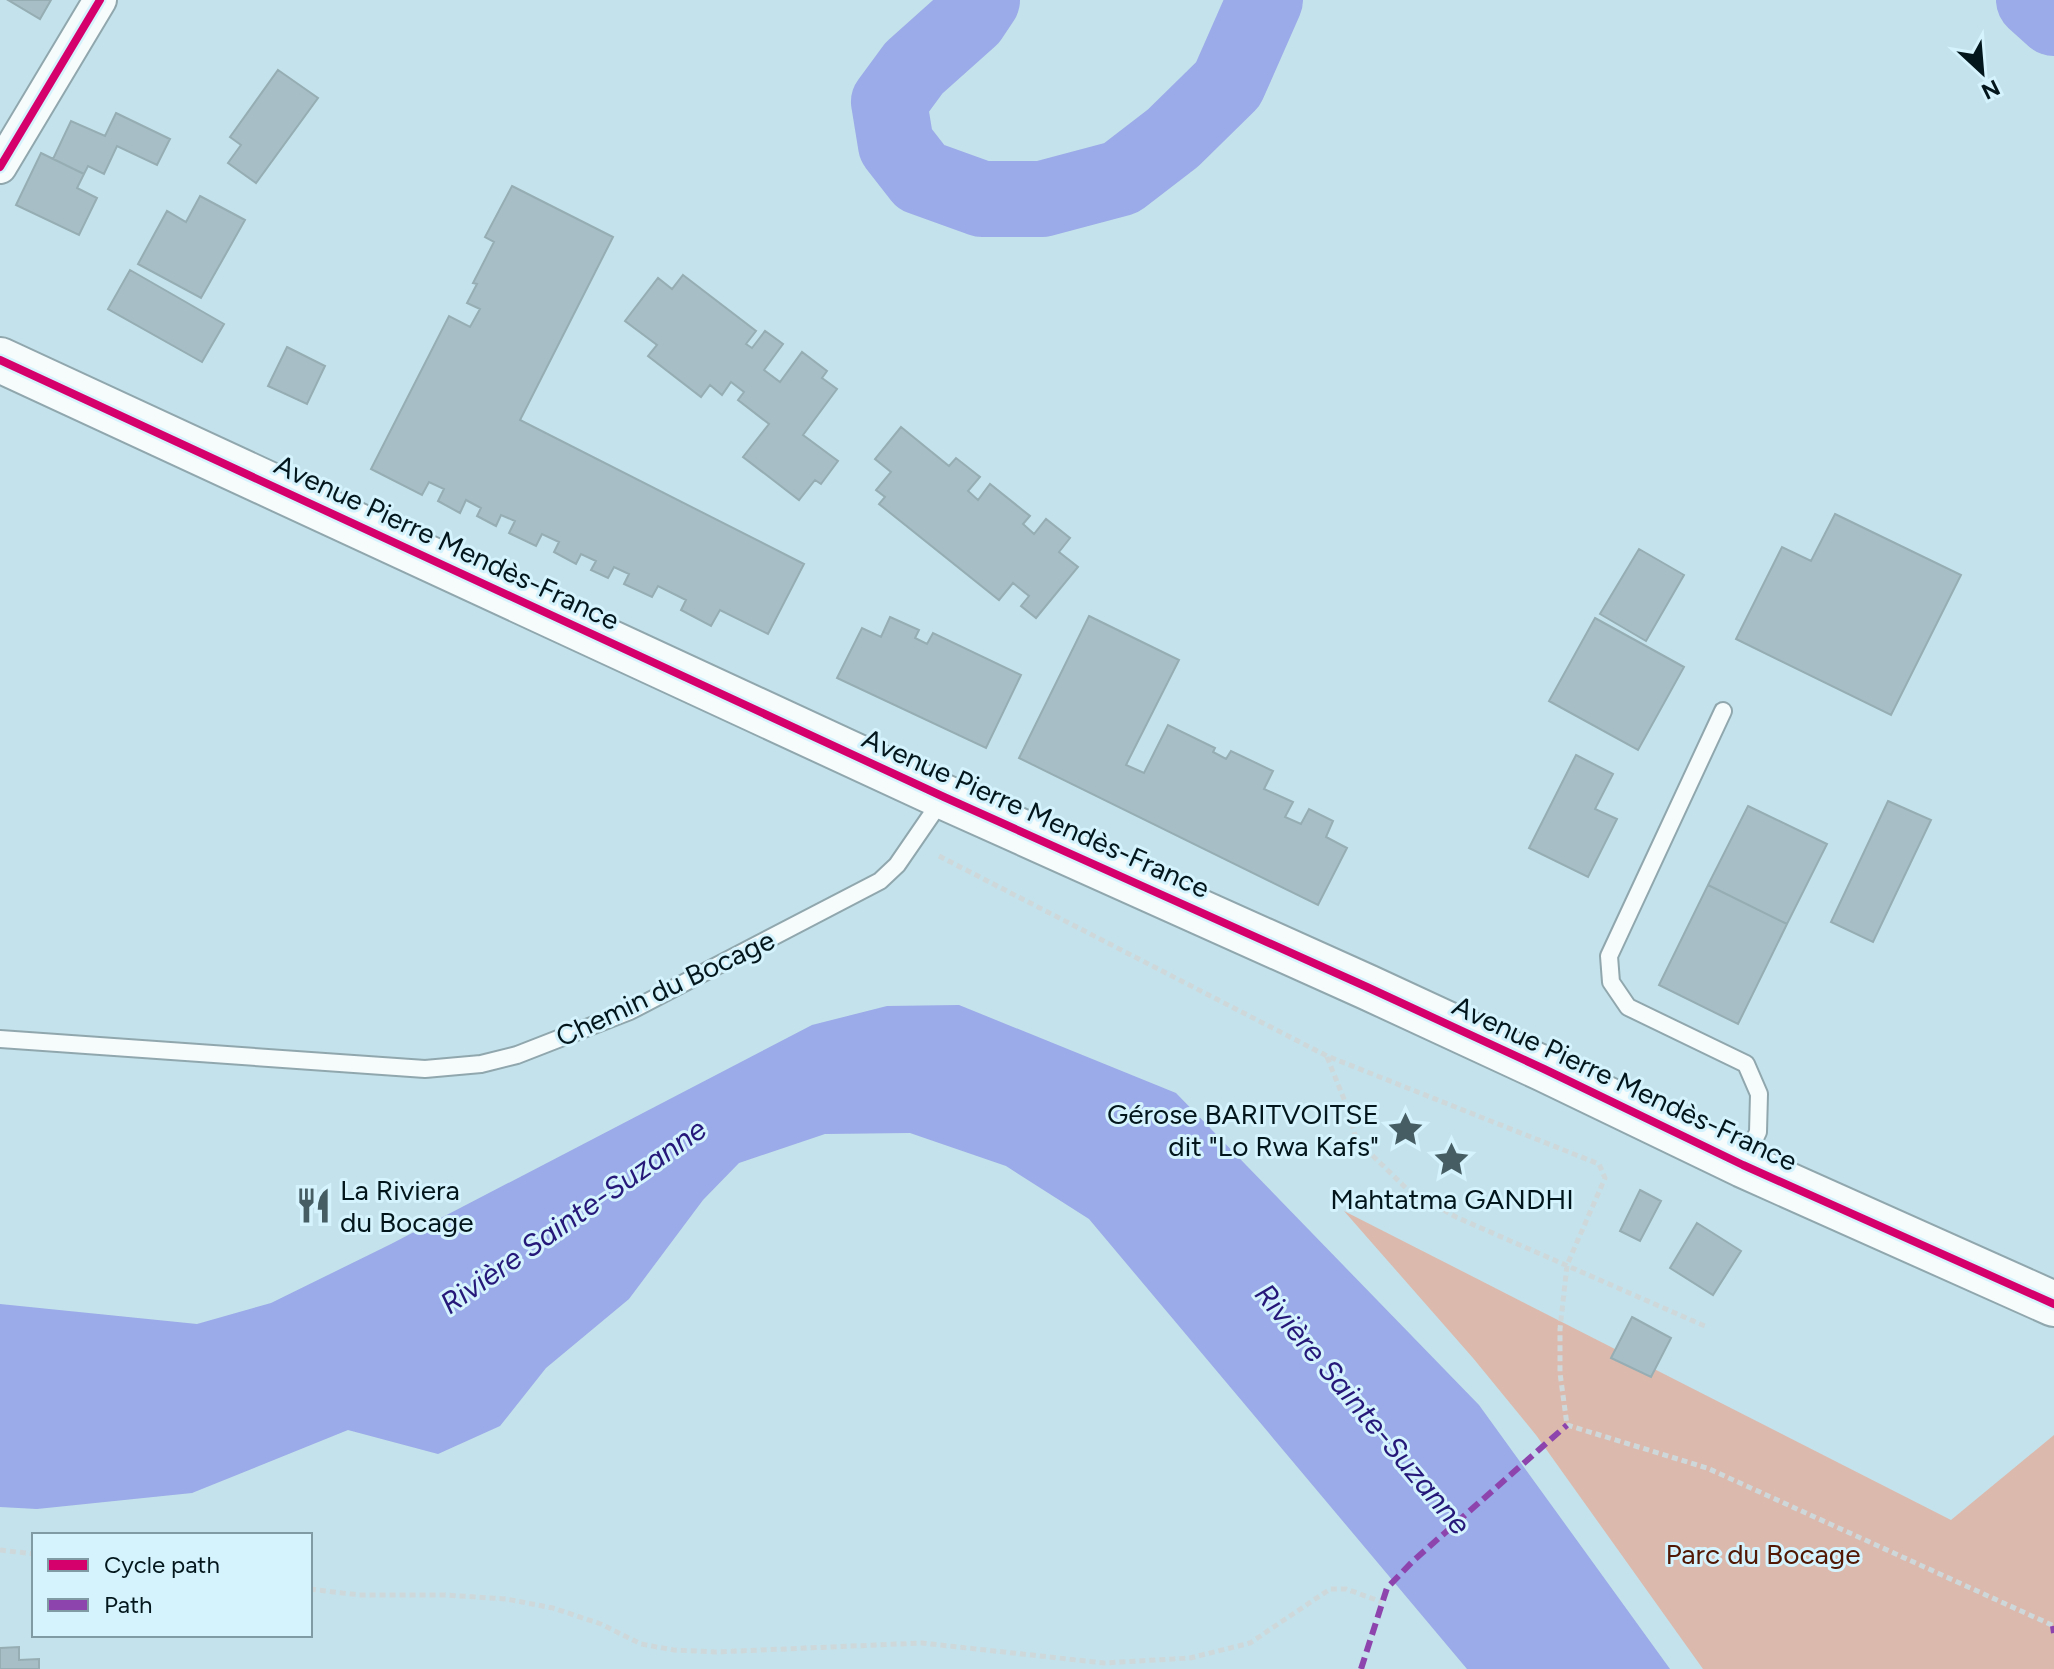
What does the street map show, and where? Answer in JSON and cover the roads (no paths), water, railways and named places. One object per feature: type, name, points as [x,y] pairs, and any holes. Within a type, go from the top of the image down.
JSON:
[{"type":"main road","name":"Avenue Pierre Mendès-France","points":[[0,360],[944,797],[1380,993],[1743,1165],[2054,1304]]},
{"type":"street","points":[[0,167],[100,0]]},
{"type":"lane","points":[[1723,711],[1609,956],[1611,982],[1628,1007],[1746,1064],[1759,1094],[1759,1107],[1758,1132],[1743,1165]]},
{"type":"lane","name":"Chemin du Bocage","points":[[0,1039],[425,1069],[481,1064],[517,1055],[630,1011],[880,881],[897,865],[944,797]]},
{"type":"water","points":[[959,1005],[1176,1093],[1479,1405],[1670,1669],[1467,1669],[1089,1219],[1006,1166],[910,1133],[825,1134],[739,1163],[703,1200],[629,1299],[546,1368],[500,1426],[438,1454],[348,1430],[192,1493],[37,1509],[0,1507],[0,1304],[197,1324],[271,1303],[812,1025],[887,1006]]},
{"type":"waterway","name":"Rivière Sainte-Suzanne","points":[[982,0],[970,18],[914,68],[889,102],[896,145],[921,177],[982,199],[1042,199],[1121,178],[1173,138],[1228,84],[1265,0]]},
{"type":"waterway","name":"Rivière Sainte-Suzanne","points":[[2034,0],[2054,18]]},
{"type":"place","name":"Gérose BARITVOITSE dit \"Lo Rwa Kafs\"","points":[[1405,1130]]},
{"type":"place","name":"Mahtatma GANDHI","points":[[1452,1159]]},
{"type":"place","name":"La Riviera du Bocage","points":[[314,1206]]},
{"type":"park label","name":"Parc du Bocage","points":[[1763,1554]]}]
